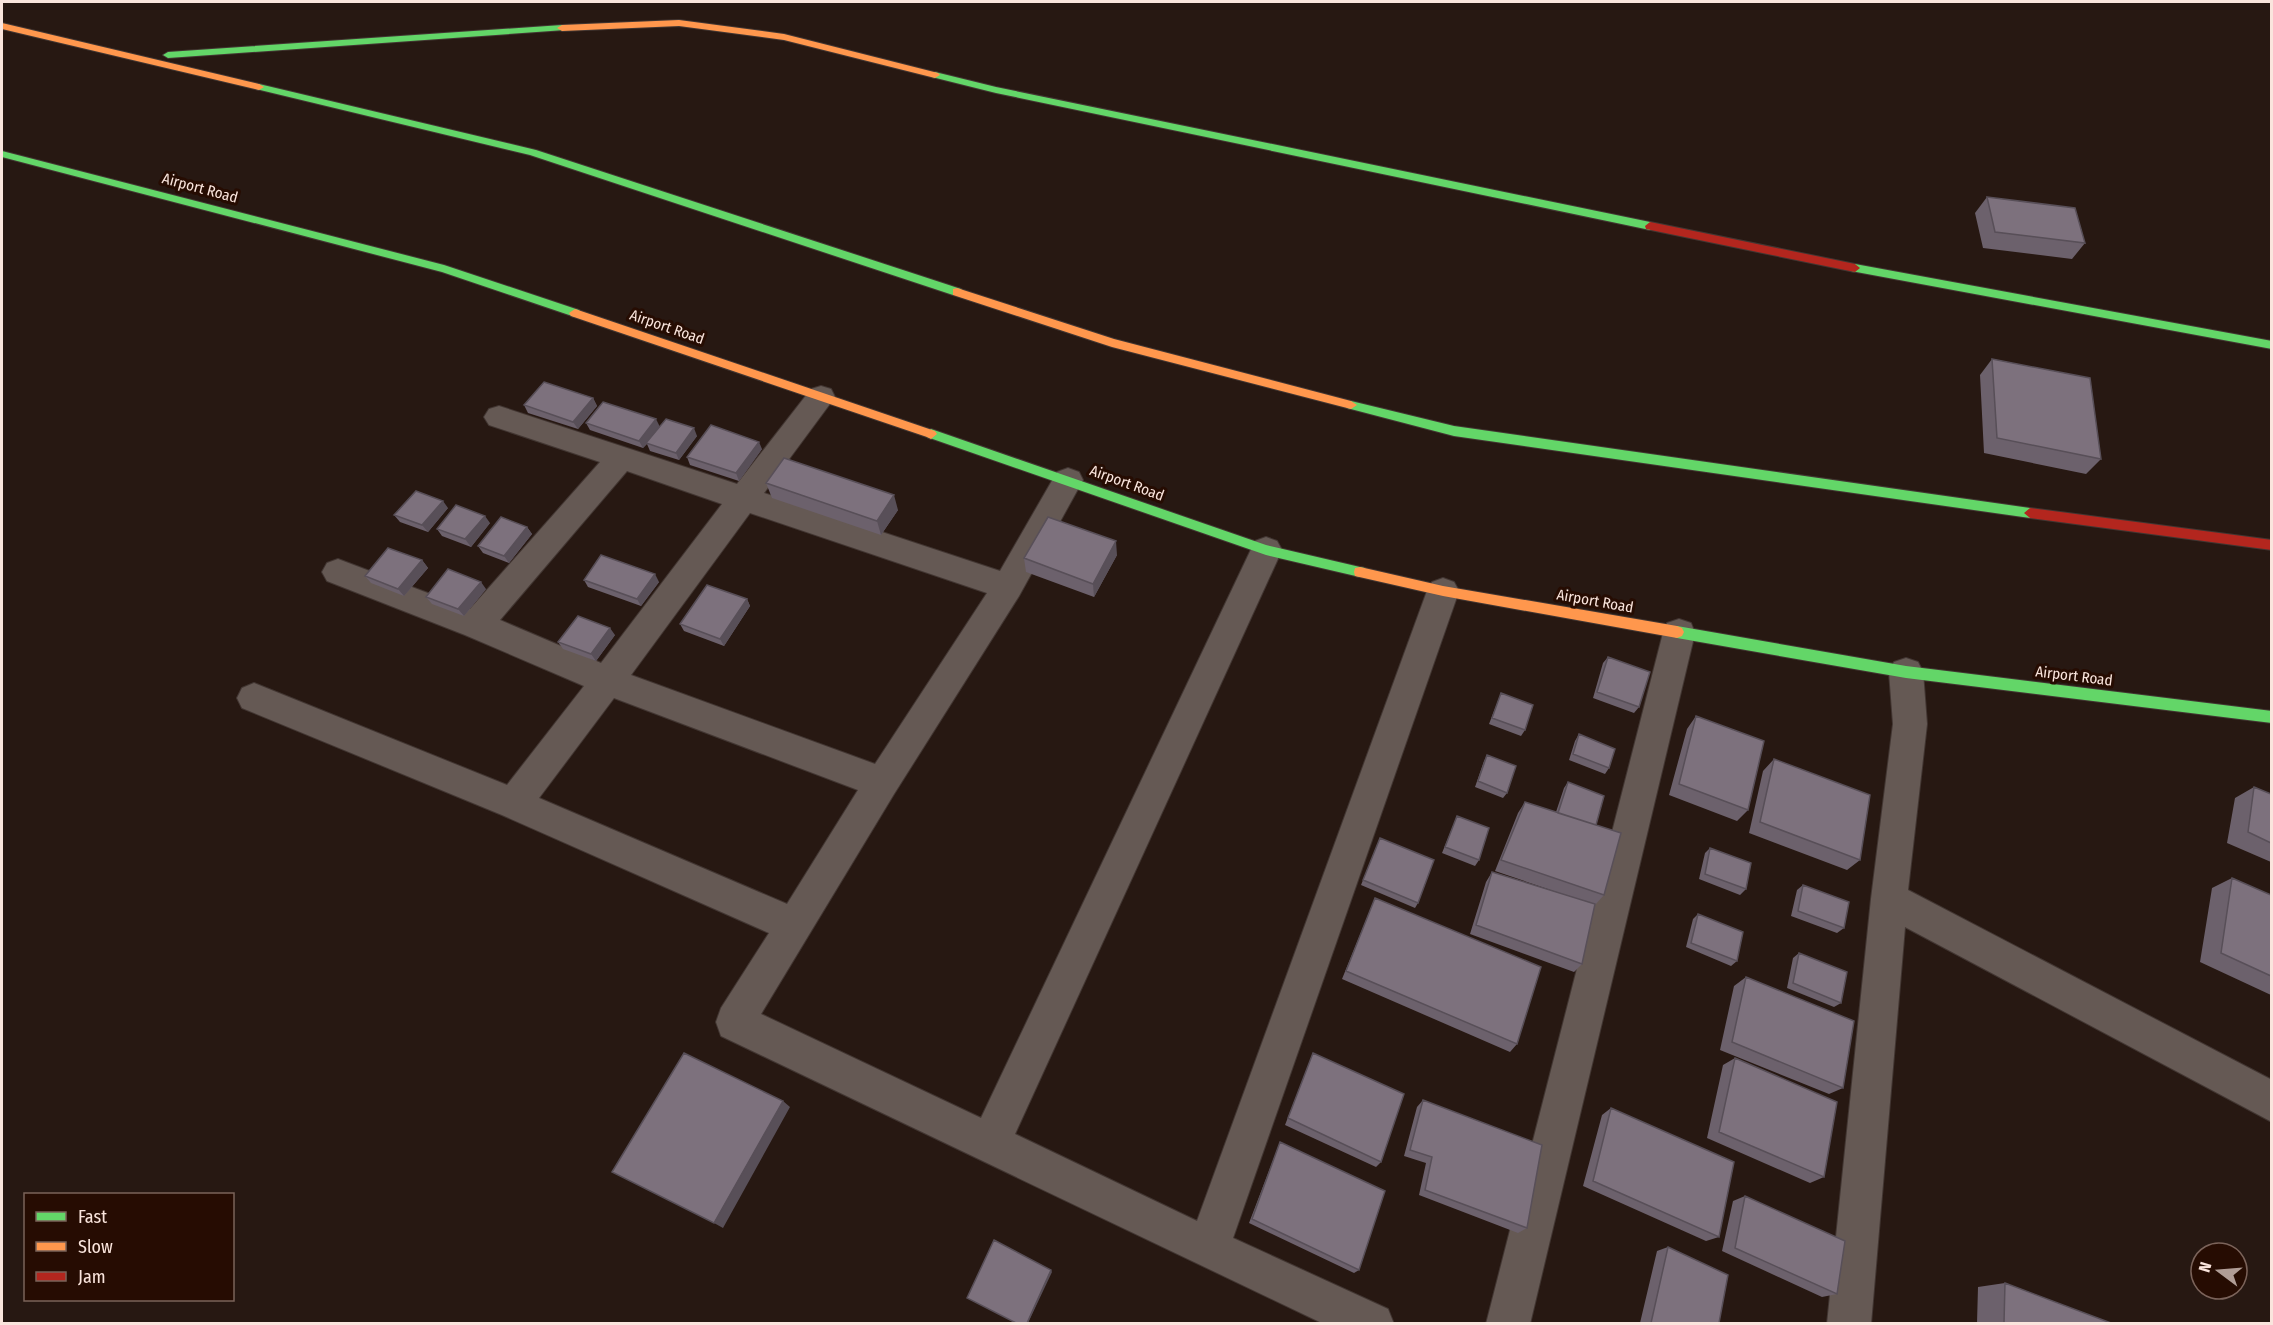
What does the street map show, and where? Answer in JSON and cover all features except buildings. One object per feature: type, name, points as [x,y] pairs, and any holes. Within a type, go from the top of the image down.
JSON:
[{"type":"main road","points":[[134,57],[625,24],[679,23],[742,31],[784,37],[996,90],[1861,270],[2271,345]]},
{"type":"main road","points":[[2,26],[532,152],[1112,343],[1455,431],[2164,533],[2271,545]]},
{"type":"main road","name":"Airport Road","points":[[2,154],[444,269],[1068,480],[1266,550],[1443,591],[1906,672],[2271,717]]},
{"type":"street","points":[[514,804],[608,681],[742,498],[821,397]]},
{"type":"street","points":[[499,417],[1008,587]]},
{"type":"street","points":[[476,625],[621,458]]},
{"type":"street","points":[[1068,480],[1008,587],[882,783],[735,1022],[1208,1248],[1373,1323]]},
{"type":"street","points":[[990,1143],[1266,550]]},
{"type":"street","points":[[338,573],[476,625],[608,681],[882,783]]},
{"type":"street","points":[[1208,1248],[1443,591]]},
{"type":"street","points":[[1508,1323],[1679,633]]},
{"type":"street","points":[[1849,1323],[1889,899],[1910,724],[1906,672]]},
{"type":"street","points":[[254,698],[514,804],[793,925]]},
{"type":"street","points":[[1889,899],[2271,1102]]},
{"type":"traffic: fast","points":[[168,55],[562,28]]},
{"type":"traffic: fast","points":[[935,75],[996,90],[1650,226]]},
{"type":"traffic: fast","points":[[259,87],[532,152],[957,292]]},
{"type":"traffic: fast","points":[[2,154],[444,269],[575,313]]},
{"type":"traffic: fast","points":[[1855,268],[2272,345]]},
{"type":"traffic: fast","points":[[1351,405],[1454,431],[2030,513]]},
{"type":"traffic: fast","points":[[931,434],[1266,550],[1360,572]]},
{"type":"traffic: fast","points":[[1677,632],[1906,672],[2272,717]]},
{"type":"traffic: slow","points":[[562,28],[679,23],[784,37],[935,75]]},
{"type":"traffic: slow","points":[[2,26],[259,87]]},
{"type":"traffic: slow","points":[[957,292],[1112,343],[1351,405]]},
{"type":"traffic: slow","points":[[575,313],[931,434]]},
{"type":"traffic: slow","points":[[1360,572],[1443,591],[1677,632]]},
{"type":"traffic: jam","points":[[1650,226],[1855,268]]},
{"type":"traffic: jam","points":[[2030,513],[2272,545]]}]
